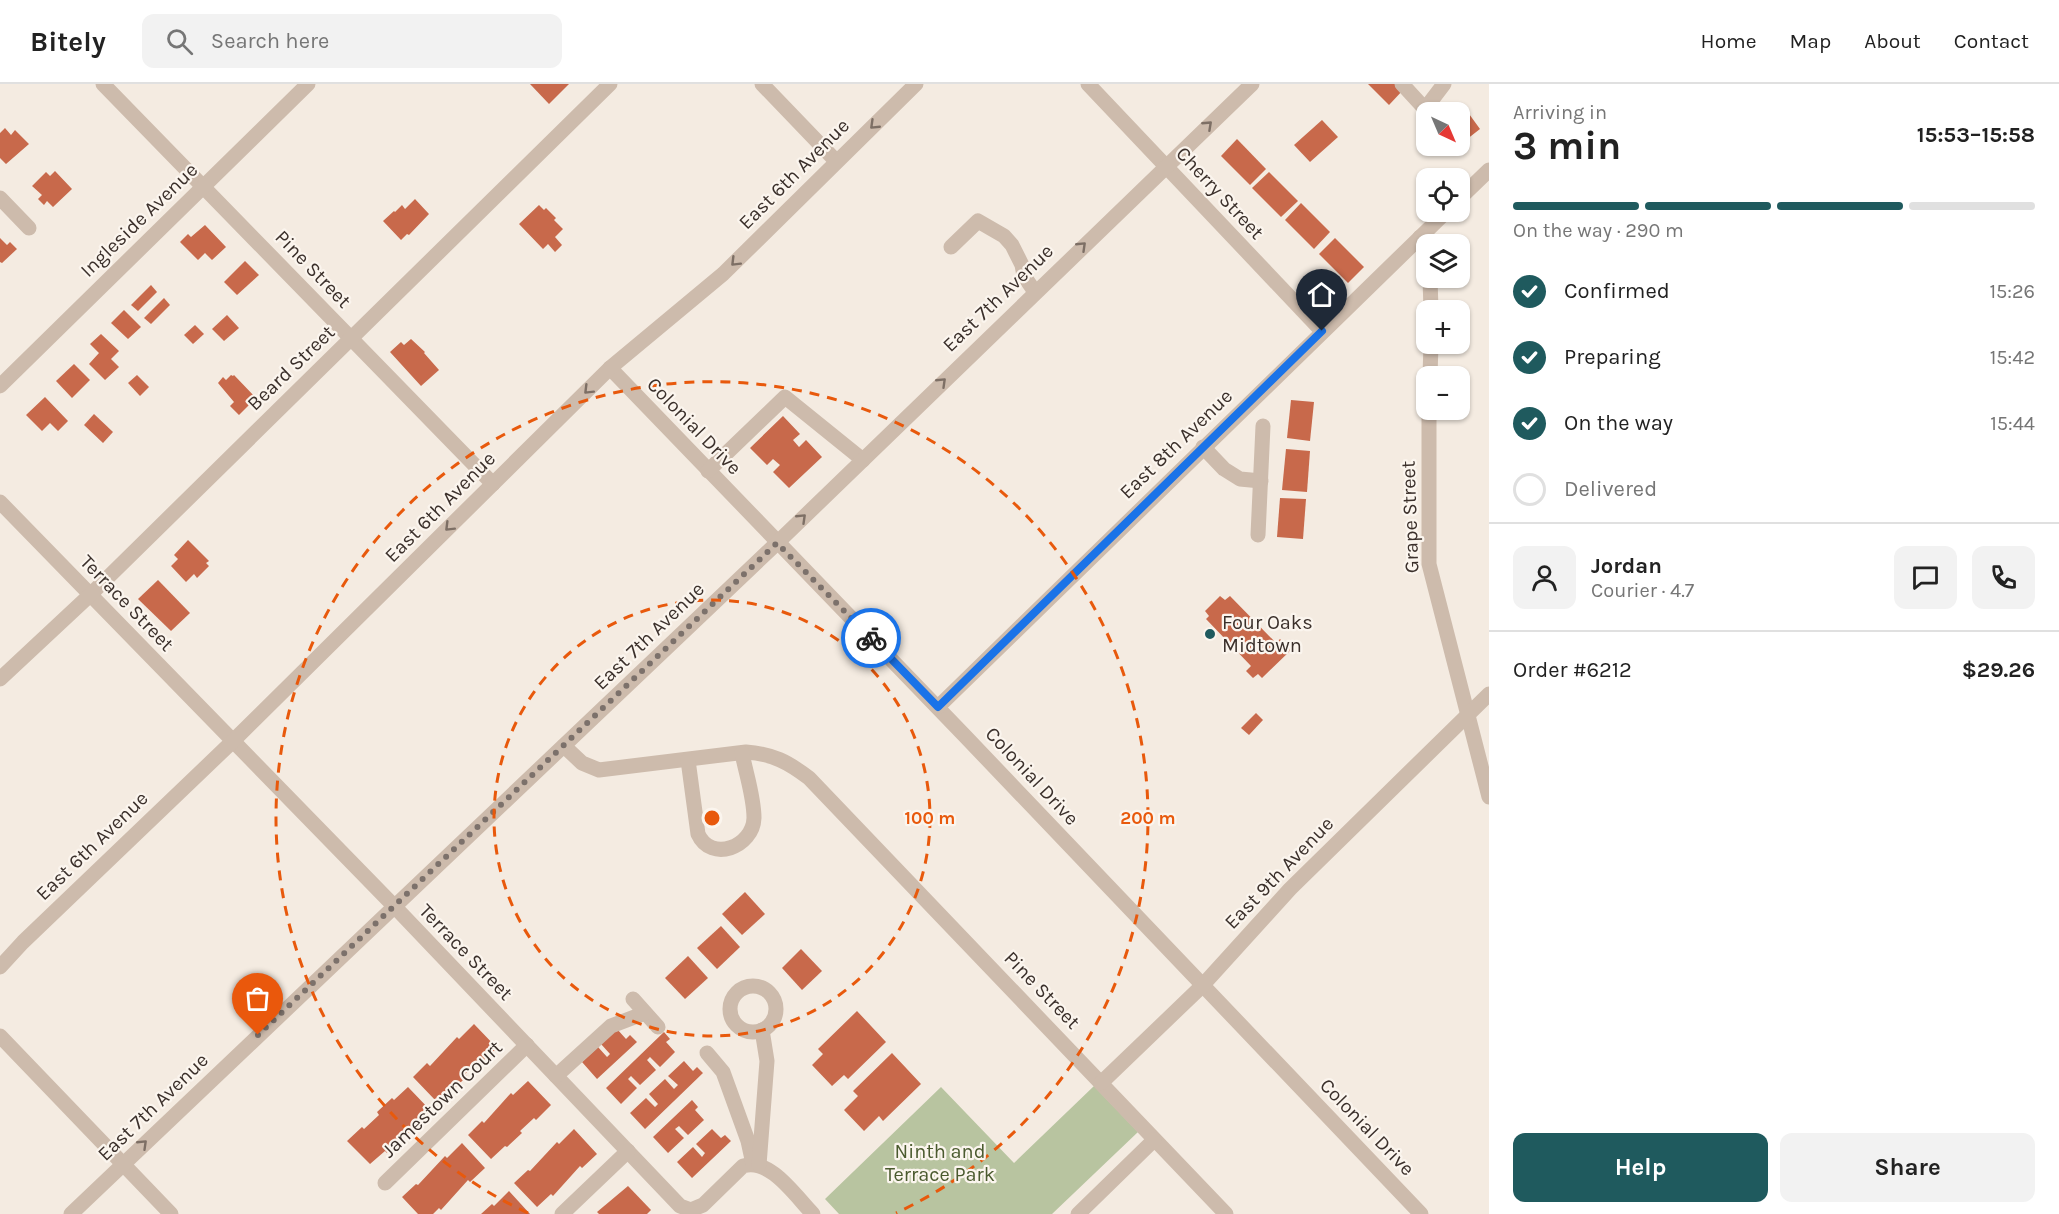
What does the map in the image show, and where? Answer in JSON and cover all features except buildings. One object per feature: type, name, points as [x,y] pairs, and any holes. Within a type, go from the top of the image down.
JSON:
[{"type":"street","name":"Pine Street","points":[[103,84],[493,484]]},
{"type":"street","name":"Ingleside Avenue","points":[[0,386],[308,84]]},
{"type":"street","name":"Beard Street","points":[[0,679],[90,595],[610,84]]},
{"type":"street","points":[[762,84],[837,161]]},
{"type":"street","name":"East 6th Avenue","points":[[0,967],[610,368],[723,274],[916,84]]},
{"type":"street","name":"Cherry Street","points":[[1088,84],[1322,331]]},
{"type":"street","name":"East 7th Avenue","points":[[71,1214],[777,543],[1252,84]]},
{"type":"street","points":[[1402,84],[1425,108],[1444,84]]},
{"type":"street","points":[[1470,188],[1489,170]]},
{"type":"street","points":[[0,198],[29,228]]},
{"type":"street","points":[[951,247],[978,221],[1004,236],[1012,245],[1022,265],[1024,276],[1035,292]]},
{"type":"street","name":"East 8th Avenue","points":[[1423,234],[1436,222]]},
{"type":"street","name":"East 8th Avenue","points":[[938,707],[1416,241]]},
{"type":"street","name":"Colonial Drive","points":[[610,368],[938,707],[1421,1214]]},
{"type":"street","points":[[708,471],[785,397],[863,460]]},
{"type":"street","name":"Grape Street","points":[[1430,420],[1429,564],[1489,797]]},
{"type":"street","points":[[1258,535],[1263,426]]},
{"type":"street","points":[[1203,447],[1224,469],[1240,479],[1261,482]]},
{"type":"street","name":"Terrace Street","points":[[0,502],[394,906],[680,1206],[692,1212],[703,1205],[743,1166],[756,1164]]},
{"type":"street","name":"East 9th Avenue","points":[[1101,1083],[1202,986],[1290,889],[1489,694]]},
{"type":"street","name":"Pine Street","points":[[564,746],[582,763],[599,770],[742,753],[766,754],[790,764],[809,778],[1226,1214]]},
{"type":"street","points":[[688,760],[698,834],[702,842],[712,849],[726,849],[742,842],[751,832],[754,820],[742,753]]},
{"type":"street","points":[[633,999],[658,1027]]},
{"type":"street","points":[[556,1076],[610,1026],[645,1013]]},
{"type":"street","points":[[756,1164],[767,1061],[762,1030]]},
{"type":"street","points":[[0,1036],[171,1214]]},
{"type":"street","name":"Jamestown Court","points":[[385,1183],[527,1046]]},
{"type":"street","points":[[707,1053],[723,1072],[756,1164],[772,1172],[813,1214]]},
{"type":"street","points":[[1078,1214],[1154,1140]]},
{"type":"street","points":[[562,1214],[628,1151]]},
{"type":"green space","name":"Ninth and Terrace Park","points":[[1094,1086],[1138,1132],[1052,1214],[839,1214],[825,1199],[941,1087],[1014,1163]]},
{"type":"way so far","points":[[258,1035],[777,543],[871,638]]},
{"type":"place","name":"Four Oaks Midtown","points":[[1210,634]]},
{"type":"route","points":[[871,638],[938,707],[1322,331]]}]
